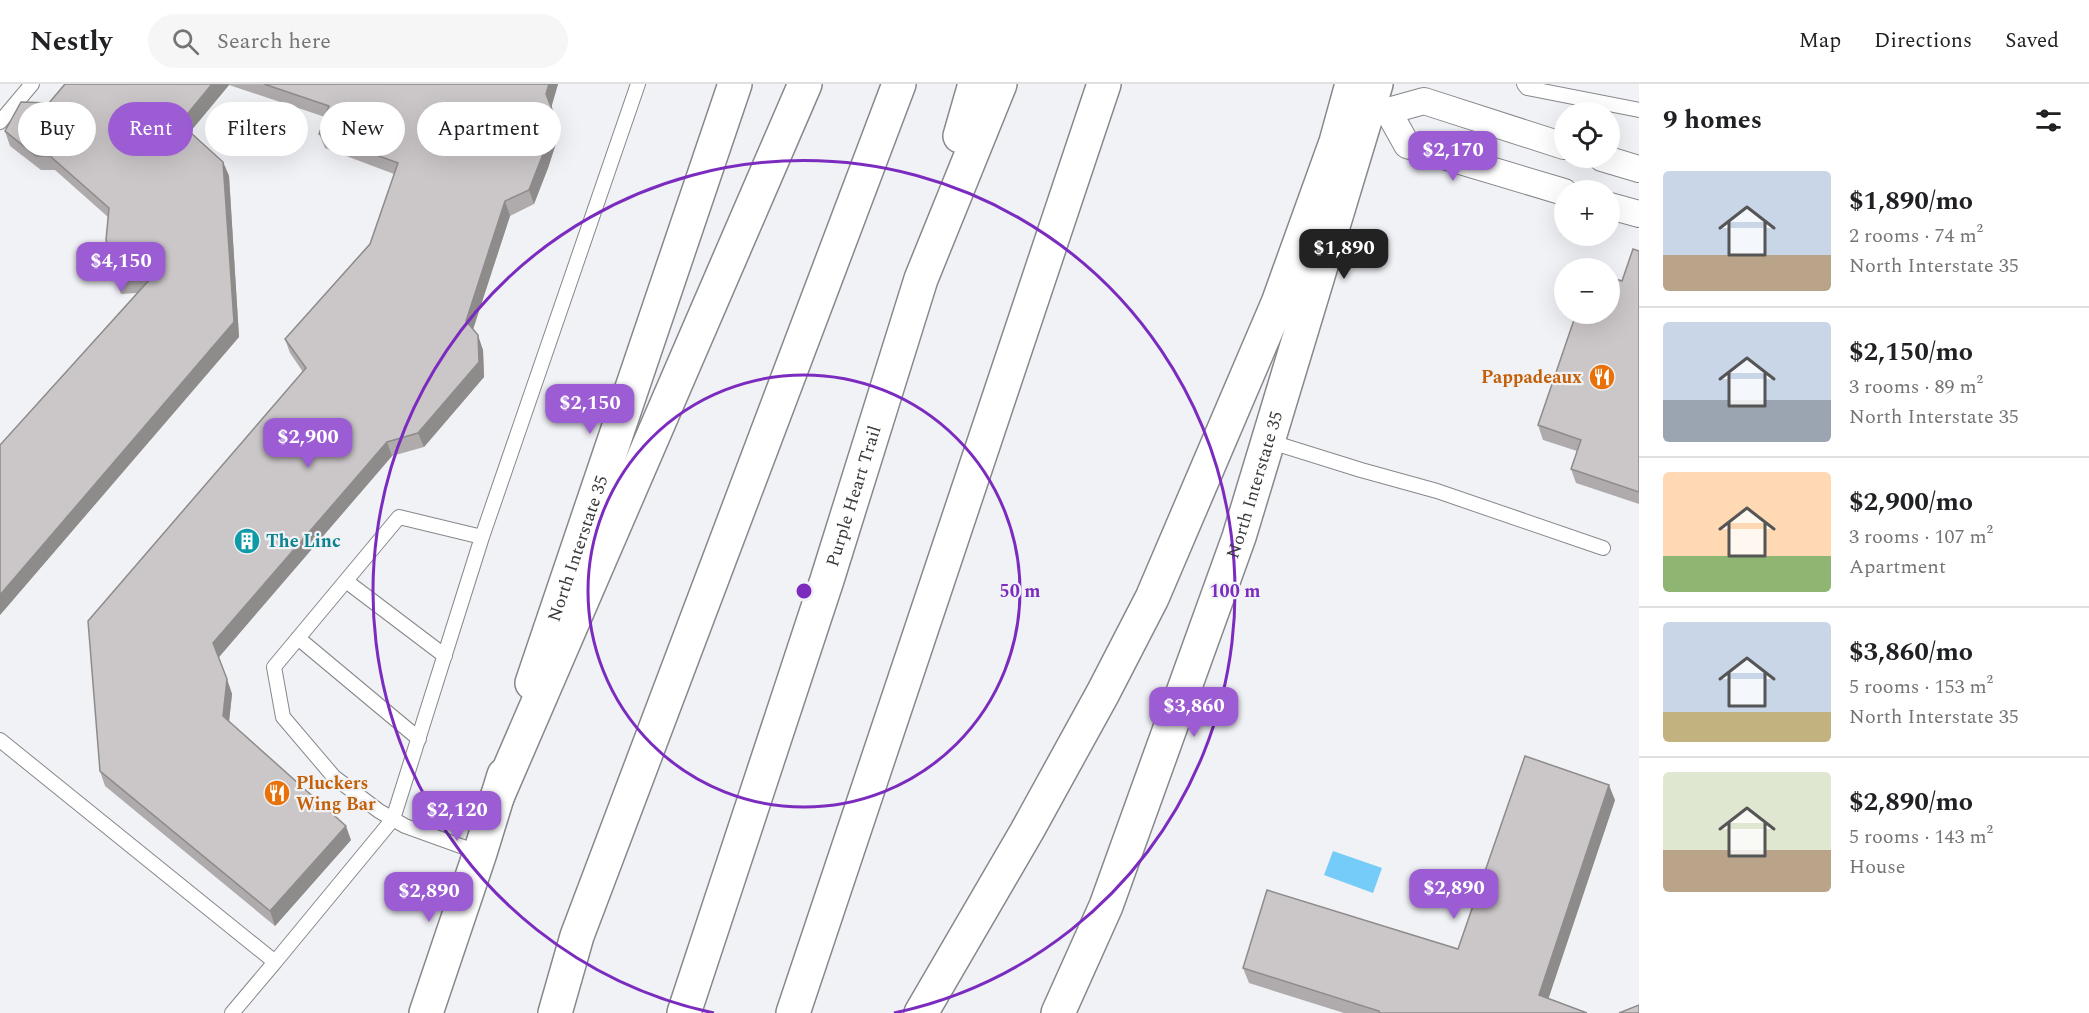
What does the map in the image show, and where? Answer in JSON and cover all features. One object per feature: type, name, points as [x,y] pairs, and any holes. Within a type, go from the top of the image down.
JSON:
[{"type":"main road","name":"North Interstate 35","points":[[426,1013],[480,853],[527,699],[735,84]]},
{"type":"main road","points":[[495,802],[805,84]]},
{"type":"main road","points":[[555,1013],[577,936],[899,84]]},
{"type":"main road","points":[[921,279],[975,84]]},
{"type":"main road","name":"Purple Heart Trail","points":[[684,1013],[827,580],[921,279],[1000,84]]},
{"type":"main road","points":[[792,1013],[1104,84]]},
{"type":"main road","name":"North Interstate 35","points":[[1058,1013],[1106,906],[1239,537],[1372,96]]},
{"type":"main road","points":[[921,1013],[1028,831],[1152,598],[1278,303],[1336,142],[1372,96]]},
{"type":"street","points":[[1372,96],[1424,101],[1554,143]]},
{"type":"street","points":[[1372,96],[1407,145],[1554,189]]},
{"type":"street","points":[[1620,163],[1639,169]]},
{"type":"street","points":[[1620,209],[1639,214]]},
{"type":"lane","points":[[0,122],[32,84]]},
{"type":"lane","points":[[232,1013],[393,819],[482,537],[638,84]]},
{"type":"lane","points":[[1524,84],[1527,88],[1639,110]]},
{"type":"lane","points":[[1268,441],[1437,491],[1603,548]]},
{"type":"lane","points":[[480,853],[405,826],[334,777],[284,717],[274,667],[399,517],[482,537]]},
{"type":"lane","points":[[346,581],[445,656]]},
{"type":"lane","points":[[298,638],[419,739]]},
{"type":"lane","points":[[0,740],[275,962]]},
{"type":"water","points":[[1333,851],[1382,868],[1373,893],[1324,875]]},
{"type":"building","points":[[65,84],[212,84],[193,107],[193,102],[108,102],[108,156],[193,156],[193,135],[205,146],[205,156],[216,156],[223,162],[234,322],[0,595],[0,445],[151,278],[115,279],[106,240],[109,208],[50,156],[96,156],[96,102],[50,102]]},
{"type":"building","points":[[264,84],[549,84],[546,94],[549,102],[417,102],[417,156],[542,156],[529,190],[505,201],[466,321],[478,335],[479,362],[418,433],[387,442],[213,643],[227,679],[223,716],[346,826],[270,911],[100,771],[88,621],[306,368],[285,339],[370,244],[398,163],[379,156],[405,156],[405,102],[320,103]]},
{"type":"building","points":[[18,107],[18,141],[5,131]]},
{"type":"building","name":"Pappadeaux","points":[[1633,249],[1639,251],[1639,492],[1571,469],[1581,440],[1538,425],[1573,324],[1620,324],[1620,280],[1622,281]]},
{"type":"building","points":[[1525,756],[1609,785],[1539,995],[1587,1013],[1380,1013],[1243,968],[1267,890],[1458,949]]},
{"type":"building","points":[[1639,1005],[1639,1013],[1619,1013]]},
{"type":"place","name":"Pappadeaux","points":[[1602,377]]},
{"type":"place","name":"The Linc","points":[[247,541]]},
{"type":"place","name":"Pluckers Wing Bar","points":[[277,793]]}]
